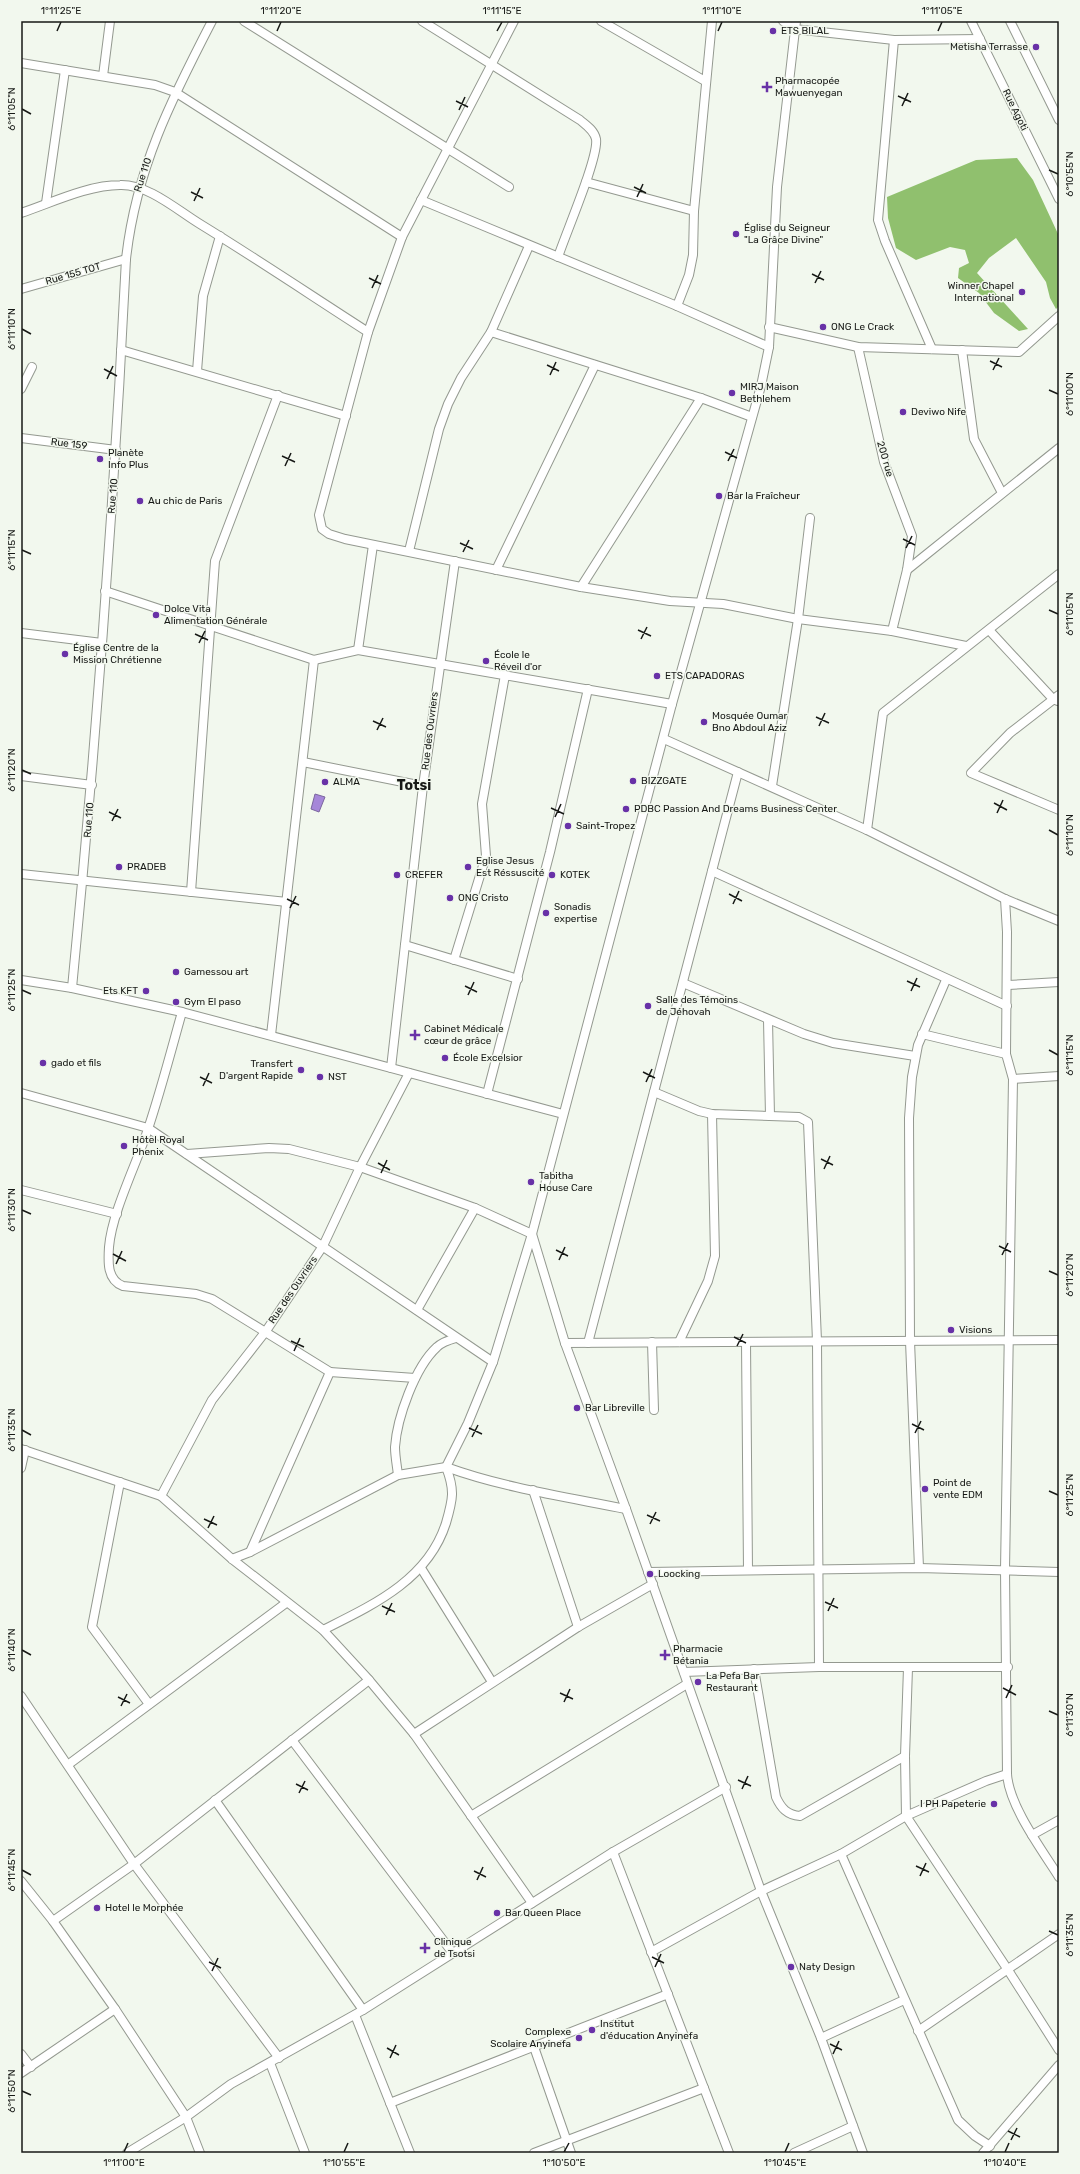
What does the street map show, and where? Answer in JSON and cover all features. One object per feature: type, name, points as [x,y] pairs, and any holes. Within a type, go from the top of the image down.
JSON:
[{"type":"street","points":[[102,76],[110,21]]},
{"type":"street","name":"Rue 110","points":[[72,988],[92,785],[116,450],[126,259],[132,215],[138,188],[156,136],[175,92],[212,21]]},
{"type":"street","points":[[244,21],[509,187]]},
{"type":"street","points":[[422,21],[580,120],[594,132],[596,142],[586,182],[558,257]]},
{"type":"street","points":[[514,21],[402,237],[368,332],[319,515],[319,523],[322,528],[329,534],[373,545],[409,551],[581,587],[670,601],[723,604],[798,619],[892,631],[966,646]]},
{"type":"street","points":[[601,21],[705,81]]},
{"type":"street","points":[[677,306],[689,275],[693,254],[694,211],[705,81],[712,21]]},
{"type":"street","points":[[783,21],[795,25],[894,40],[980,38]]},
{"type":"street","name":"Rue Agoti","points":[[971,21],[1059,200]]},
{"type":"street","points":[[1010,21],[1059,120]]},
{"type":"street","points":[[324,1630],[382,1600],[421,1568],[438,1542],[451,1506],[453,1489],[446,1467],[468,1423],[493,1362],[532,1234],[664,739],[672,704],[702,602],[752,417],[769,347],[777,187],[795,25]]},
{"type":"street","points":[[894,40],[878,220],[885,241],[932,349]]},
{"type":"street","points":[[21,63],[155,85],[175,92],[402,237]]},
{"type":"street","points":[[46,203],[65,70]]},
{"type":"street","points":[[586,182],[694,211]]},
{"type":"street","points":[[21,213],[46,203],[85,191],[118,185],[138,188],[162,200],[220,236],[368,332]]},
{"type":"street","points":[[421,200],[677,306],[769,347]]},
{"type":"street","points":[[197,371],[205,286],[220,236]]},
{"type":"street","points":[[409,551],[439,429],[448,404],[461,378],[491,332],[529,246]]},
{"type":"street","name":"Rue 155 TOT","points":[[21,289],[126,259]]},
{"type":"street","points":[[769,327],[858,347],[1019,352],[1059,316]]},
{"type":"street","points":[[491,332],[595,366],[701,398],[752,417]]},
{"type":"street","name":"200 rue","points":[[858,347],[884,462],[912,536],[907,570],[892,631]]},
{"type":"street","points":[[121,350],[197,371],[346,416]]},
{"type":"street","points":[[962,350],[974,440],[1002,493]]},
{"type":"street","points":[[496,570],[595,366]]},
{"type":"street","points":[[21,389],[32,367]]},
{"type":"street","points":[[191,892],[216,554],[278,395]]},
{"type":"street","points":[[581,587],[701,398]]},
{"type":"street","name":"Rue 159","points":[[21,438],[116,450]]},
{"type":"street","points":[[907,570],[1059,448]]},
{"type":"street","points":[[772,786],[798,619],[810,518]]},
{"type":"street","points":[[358,650],[373,545]]},
{"type":"street","name":"Rue des Ouvriers","points":[[390,1068],[423,786],[439,664],[455,561]]},
{"type":"street","points":[[867,830],[883,713],[1059,574]]},
{"type":"street","points":[[105,591],[314,660],[358,650],[672,704]]},
{"type":"street","points":[[989,630],[1057,698],[1010,734],[971,773],[1059,810]]},
{"type":"street","points":[[21,633],[102,643]]},
{"type":"street","points":[[271,1035],[314,660]]},
{"type":"street","points":[[454,960],[486,856],[482,804],[505,675]]},
{"type":"street","points":[[488,1094],[518,979],[588,689]]},
{"type":"street","points":[[664,739],[772,786],[867,830],[1005,899],[1059,921]]},
{"type":"street","points":[[303,762],[423,786]]},
{"type":"street","points":[[588,1343],[738,772]]},
{"type":"street","points":[[21,776],[92,785]]},
{"type":"street","points":[[712,871],[946,980],[1006,1006]]},
{"type":"street","points":[[21,874],[287,902]]},
{"type":"street","points":[[1005,899],[1008,985],[1006,1006],[1006,1054],[1013,1079],[1005,1570],[1008,1667],[1007,1774],[1012,1796],[1032,1835],[1059,1877]]},
{"type":"street","points":[[405,945],[518,979]]},
{"type":"street","points":[[21,980],[72,988],[182,1012],[563,1114]]},
{"type":"street","points":[[919,1568],[910,1341],[910,1118],[912,1077],[915,1056],[922,1034],[946,980]]},
{"type":"street","points":[[1008,985],[1059,982]]},
{"type":"street","points":[[683,983],[804,1034],[833,1043],[915,1056]]},
{"type":"street","points":[[182,1012],[148,1128],[117,1214],[109,1247],[110,1275],[117,1284],[123,1286],[205,1297],[266,1331],[330,1372],[414,1378]]},
{"type":"street","points":[[768,1020],[770,1116]]},
{"type":"street","points":[[922,1034],[1006,1054]]},
{"type":"street","name":"Rue des Ouvriers","points":[[161,1496],[212,1400],[266,1331],[323,1246],[360,1166],[409,1073]]},
{"type":"street","points":[[1013,1079],[1059,1076]]},
{"type":"street","points":[[654,1092],[699,1111],[712,1114],[799,1117],[808,1122],[817,1341],[819,1667]]},
{"type":"street","points":[[21,1093],[148,1128],[493,1362]]},
{"type":"street","points":[[679,1342],[708,1281],[715,1256],[712,1114]]},
{"type":"street","points":[[187,1154],[278,1148],[360,1166],[475,1208],[532,1234],[565,1343],[726,1787],[761,1891],[821,2038],[863,2153]]},
{"type":"street","points":[[21,1190],[117,1214]]},
{"type":"street","points":[[416,1310],[475,1208]]},
{"type":"street","points":[[398,1475],[395,1448],[398,1431],[414,1378],[427,1357],[437,1346],[456,1338]]},
{"type":"street","points":[[565,1343],[1059,1340]]},
{"type":"street","points":[[652,1342],[654,1410]]},
{"type":"street","points":[[746,1342],[748,1570]]},
{"type":"street","points":[[250,1552],[330,1372]]},
{"type":"street","points":[[21,1468],[23,1449],[161,1496],[286,1603],[324,1630],[369,1680],[414,1734],[532,1903]]},
{"type":"street","points":[[232,1558],[250,1552],[398,1475],[446,1467],[466,1474],[533,1490],[626,1509]]},
{"type":"street","points":[[120,1482],[92,1627],[149,1704]]},
{"type":"street","points":[[533,1490],[578,1627]]},
{"type":"street","points":[[421,1568],[492,1682]]},
{"type":"street","points":[[648,1572],[919,1568],[1059,1572]]},
{"type":"street","points":[[414,1734],[578,1627],[652,1584]]},
{"type":"street","points":[[68,1764],[286,1603]]},
{"type":"street","points":[[684,1672],[819,1667],[1008,1667]]},
{"type":"street","points":[[908,1668],[905,1756],[906,1816],[1059,2050]]},
{"type":"street","points":[[754,1669],[776,1796],[779,1804],[792,1816],[800,1816],[905,1756]]},
{"type":"street","points":[[54,1921],[134,1864],[369,1680]]},
{"type":"street","points":[[471,1816],[688,1684]]},
{"type":"street","points":[[21,1696],[134,1864],[279,2058]]},
{"type":"street","points":[[292,1740],[452,1952]]},
{"type":"street","points":[[651,1952],[761,1891],[841,1854],[906,1816],[986,1781],[1007,1774]]},
{"type":"street","points":[[127,2153],[186,2117],[231,2084],[363,2010],[452,1952],[613,1852],[726,1787]]},
{"type":"street","points":[[215,1800],[363,2010]]},
{"type":"street","points":[[1032,1835],[1059,1820]]},
{"type":"street","points":[[613,1852],[729,2153]]},
{"type":"street","points":[[841,1854],[958,2120],[975,2136],[990,2146]]},
{"type":"street","points":[[21,1881],[54,1921],[115,2009],[186,2117],[200,2153]]},
{"type":"street","points":[[918,2031],[1059,1934]]},
{"type":"street","points":[[390,2103],[668,1994]]},
{"type":"street","points":[[821,2038],[904,2000]]},
{"type":"street","points":[[21,2073],[115,2009]]},
{"type":"street","points":[[354,2015],[410,2153]]},
{"type":"street","points":[[534,2047],[565,2140],[571,2153]]},
{"type":"street","points":[[21,2054],[31,2067]]},
{"type":"street","points":[[270,2063],[305,2153]]},
{"type":"street","points":[[983,2153],[1059,2065]]},
{"type":"street","points":[[534,2153],[704,2088]]},
{"type":"street","points":[[794,2153],[853,2126]]},
{"type":"green space","points":[[1017,158],[1033,180],[1059,236],[1059,306],[1056,309],[1050,298],[1046,282],[1016,238],[989,258],[977,273],[1028,329],[1019,331],[994,313],[979,293],[958,278],[959,268],[969,263],[965,250],[950,247],[916,260],[896,248],[888,218],[887,197],[976,160]]},
{"type":"shaded area","points":[[315,794],[325,797],[319,812],[311,809]]},
{"type":"place","name":"ETS BILAL","points":[[773,31]]},
{"type":"place","name":"Metisha Terrasse","points":[[1036,47]]},
{"type":"place","name":"Pharmacopée Mawuenyegan","points":[[767,87]]},
{"type":"place","name":"Église du Seigneur \"La Grâce Divine\"","points":[[736,234]]},
{"type":"place","name":"Winner Chapel International","points":[[1022,292]]},
{"type":"place","name":"ONG Le Crack","points":[[823,327]]},
{"type":"place","name":"MIRJ Maison Bethlehem","points":[[732,393]]},
{"type":"place","name":"Deviwo Nife","points":[[903,412]]},
{"type":"place","name":"Planète Info Plus","points":[[100,459]]},
{"type":"place","name":"Bar la Fraîcheur","points":[[719,496]]},
{"type":"place","name":"Au chic de Paris","points":[[140,501]]},
{"type":"place","name":"Dolce Vita Alimentation Générale","points":[[156,615]]},
{"type":"place","name":"Église Centre de la Mission Chrétienne","points":[[65,654]]},
{"type":"place","name":"École le Réveil d'or","points":[[486,661]]},
{"type":"place","name":"ETS CAPADORAS","points":[[657,676]]},
{"type":"place","name":"Mosquée Oumar Bno Abdoul Aziz","points":[[704,722]]},
{"type":"place","name":"BIZZGATE","points":[[633,781]]},
{"type":"place","name":"ALMA","points":[[325,782]]},
{"type":"place","name":"PDBC Passion And Dreams Business Center","points":[[626,809]]},
{"type":"place","name":"Saint-Tropez","points":[[568,826]]},
{"type":"place","name":"PRADEB","points":[[119,867]]},
{"type":"place","name":"Eglise Jesus Est Réssuscité","points":[[468,867]]},
{"type":"place","name":"CREFER","points":[[397,875]]},
{"type":"place","name":"KOTEK","points":[[552,875]]},
{"type":"place","name":"ONG Cristo","points":[[450,898]]},
{"type":"place","name":"Sonadis expertise","points":[[546,913]]},
{"type":"place","name":"Gamessou art","points":[[176,972]]},
{"type":"place","name":"Ets KFT","points":[[146,991]]},
{"type":"place","name":"Gym El paso","points":[[176,1002]]},
{"type":"place","name":"Salle des Témoins de Jéhovah","points":[[648,1006]]},
{"type":"place","name":"Cabinet Médicale cœur de grâce","points":[[415,1035]]},
{"type":"place","name":"École Excelsior","points":[[445,1058]]},
{"type":"place","name":"gado et fils","points":[[43,1063]]},
{"type":"place","name":"Transfert D'argent Rapide","points":[[301,1070]]},
{"type":"place","name":"NST","points":[[320,1077]]},
{"type":"place","name":"Hôtel Royal Phenix","points":[[124,1146]]},
{"type":"place","name":"Tabitha House Care","points":[[531,1182]]},
{"type":"place","name":"Visions","points":[[951,1330]]},
{"type":"place","name":"Bar Libreville","points":[[577,1408]]},
{"type":"place","name":"Point de vente EDM","points":[[925,1489]]},
{"type":"place","name":"Loocking","points":[[650,1574]]},
{"type":"place","name":"Pharmacie Bétania","points":[[665,1655]]},
{"type":"place","name":"La Pefa Bar Restaurant","points":[[698,1682]]},
{"type":"place","name":"I PH Papeterie","points":[[994,1804]]},
{"type":"place","name":"Hotel le Morphée","points":[[97,1908]]},
{"type":"place","name":"Bar Queen Place","points":[[497,1913]]},
{"type":"place","name":"Clinique de Tsotsi","points":[[425,1948]]},
{"type":"place","name":"Naty Design","points":[[791,1967]]},
{"type":"place","name":"Institut d'éducation Anyinefa","points":[[592,2030]]},
{"type":"place","name":"Complexe Scolaire Anyinefa","points":[[579,2038]]},
{"type":"district","name":"Totsi","points":[[414,785]]}]
